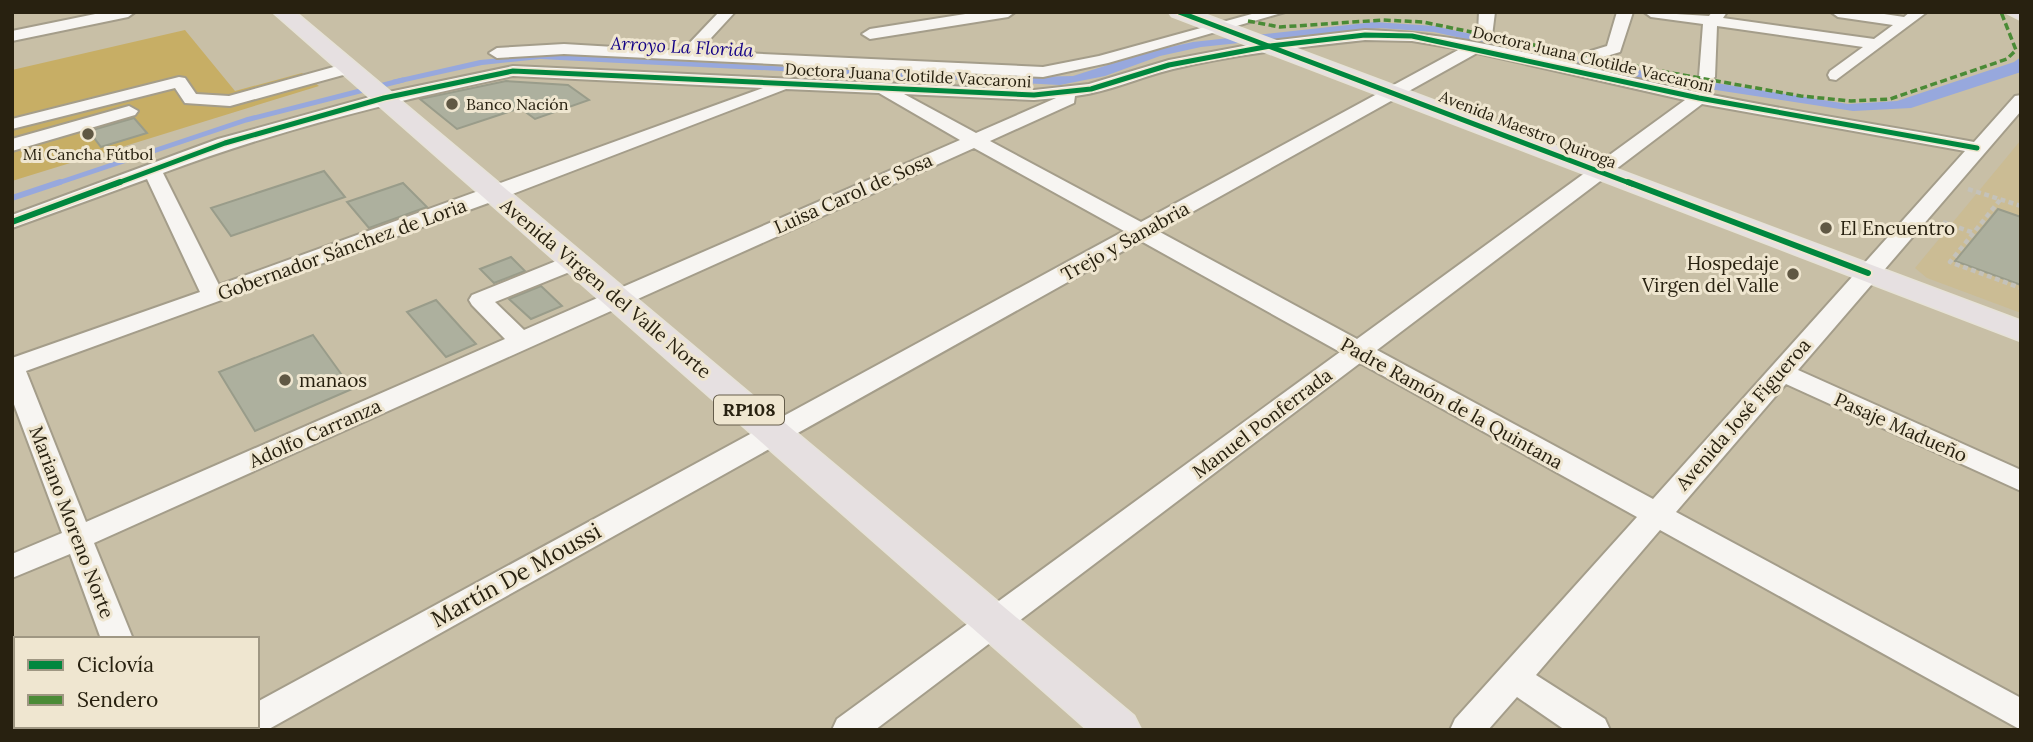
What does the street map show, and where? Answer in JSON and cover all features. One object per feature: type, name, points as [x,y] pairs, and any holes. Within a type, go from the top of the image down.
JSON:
[{"type":"main road","name":"Avenida Virgen del Valle Norte","points":[[283,12],[1119,730]]},
{"type":"main road","name":"Avenida Maestro Quiroga","points":[[1179,12],[1868,273],[2019,327]]},
{"type":"main road","points":[[2015,12],[2021,14]]},
{"type":"street","points":[[12,36],[128,12]]},
{"type":"street","points":[[687,55],[728,12]]},
{"type":"street","points":[[870,34],[1008,12]]},
{"type":"street","points":[[497,53],[564,49],[933,69],[1043,72],[1102,60],[1158,42],[1227,30],[1278,12]]},
{"type":"street","points":[[1480,40],[1487,12]]},
{"type":"street","points":[[1587,57],[1614,50],[1625,12]]},
{"type":"street","points":[[1651,12],[1716,17],[1876,44]]},
{"type":"street","points":[[1838,12],[1913,17]]},
{"type":"street","points":[[1703,88],[1709,26],[1716,17]]},
{"type":"street","points":[[1836,75],[1913,17]]},
{"type":"street","points":[[896,30],[919,63],[933,69]]},
{"type":"street","name":"Doctora Juana Clotilde Vaccaroni","points":[[12,222],[153,172],[367,84],[513,71],[1034,95],[1091,89],[1168,65],[1264,44],[1364,35],[1480,40],[1977,148]]},
{"type":"street","name":"Trejo y Sanabria","points":[[774,431],[1395,94],[1480,40]]},
{"type":"street","points":[[12,124],[178,82],[191,99],[230,101],[367,84]]},
{"type":"street","name":"Gobernador Sánchez de Loria","points":[[12,367],[495,194],[789,84]]},
{"type":"street","name":"Manuel Ponferrada","points":[[849,730],[1600,172],[1703,88]]},
{"type":"street","name":"Luisa Carol de Sosa","points":[[617,299],[972,139],[1091,89]]},
{"type":"street","name":"Padre Ramón de la Quintana","points":[[883,90],[2021,715]]},
{"type":"street","points":[[12,145],[188,94]]},
{"type":"street","name":"Avenida José Figueroa","points":[[1467,730],[2021,100]]},
{"type":"street","points":[[153,172],[213,296]]},
{"type":"street","points":[[521,341],[480,300],[574,262]]},
{"type":"street","name":"Adolfo Carranza","points":[[12,568],[617,299]]},
{"type":"street","name":"Mariano Moreno Norte","points":[[12,367],[116,637]]},
{"type":"street","name":"Pasaje Madueño","points":[[1780,372],[2021,481]]},
{"type":"street","name":"Martín De Moussi","points":[[259,718],[774,431]]},
{"type":"street","points":[[1513,677],[1593,730]]},
{"type":"path","points":[[1947,182],[2021,206]]},
{"type":"path","points":[[2000,200],[1950,262],[2021,288]]},
{"type":"path","points":[[1944,222],[1974,233]]},
{"type":"shaded area","name":"Mi Cancha Fútbol","points":[[185,30],[235,91],[302,73],[319,86],[12,181],[12,70]]},
{"type":"shaded area","points":[[2021,140],[2021,313],[1927,278],[1915,268]]},
{"type":"water","points":[[1375,22],[1434,26],[1653,73],[1848,104],[1897,101],[2014,62],[2021,57],[2021,72],[1911,108],[1853,111],[1650,80],[1434,32],[1380,28],[1201,47],[1160,56],[1105,76],[1060,85],[540,59],[482,65],[396,84],[392,80],[480,60],[544,54],[1000,78],[1073,76],[1152,51],[1193,42]]},
{"type":"building","points":[[506,81],[568,85],[589,100],[535,119],[520,108],[457,129],[420,99]]},
{"type":"building","points":[[134,118],[147,133],[101,147],[89,131]]},
{"type":"building","points":[[324,171],[345,197],[231,236],[211,208]]},
{"type":"building","points":[[403,183],[427,207],[369,228],[347,202]]},
{"type":"building","points":[[1998,209],[2021,217],[2021,285],[1955,261]]},
{"type":"building","points":[[511,257],[525,271],[494,283],[480,269]]},
{"type":"building","points":[[541,286],[562,306],[531,319],[509,299]]},
{"type":"building","points":[[436,300],[476,344],[446,357],[407,312]]},
{"type":"building","name":"manaos","points":[[313,335],[352,389],[255,431],[219,372]]},
{"type":"waterway","name":"Arroyo La Florida","points":[[55,184],[246,120],[403,80]]},
{"type":"waterway","name":"Arroyo La Florida","points":[[12,198],[60,182]]},
{"type":"marked path","points":[[1248,21],[1280,27],[1383,20],[1423,22],[1655,70],[1801,96],[1851,101],[1890,99],[2007,59],[2016,50],[2001,12]]},
{"type":"cycle path","points":[[1179,12],[1868,273]]},
{"type":"cycle path","points":[[12,222],[225,143],[384,98],[513,71],[1034,95],[1091,89],[1169,65],[1270,46],[1365,35],[1412,36],[1465,45],[1699,98],[1977,148]]},
{"type":"place","name":"Banco Nación","points":[[452,104]]},
{"type":"place","name":"Mi Cancha Fútbol","points":[[88,134]]},
{"type":"place","name":"El Encuentro","points":[[1826,228]]},
{"type":"place","name":"Hospedaje Virgen del Valle","points":[[1793,274]]},
{"type":"place","name":"manaos","points":[[285,380]]}]
